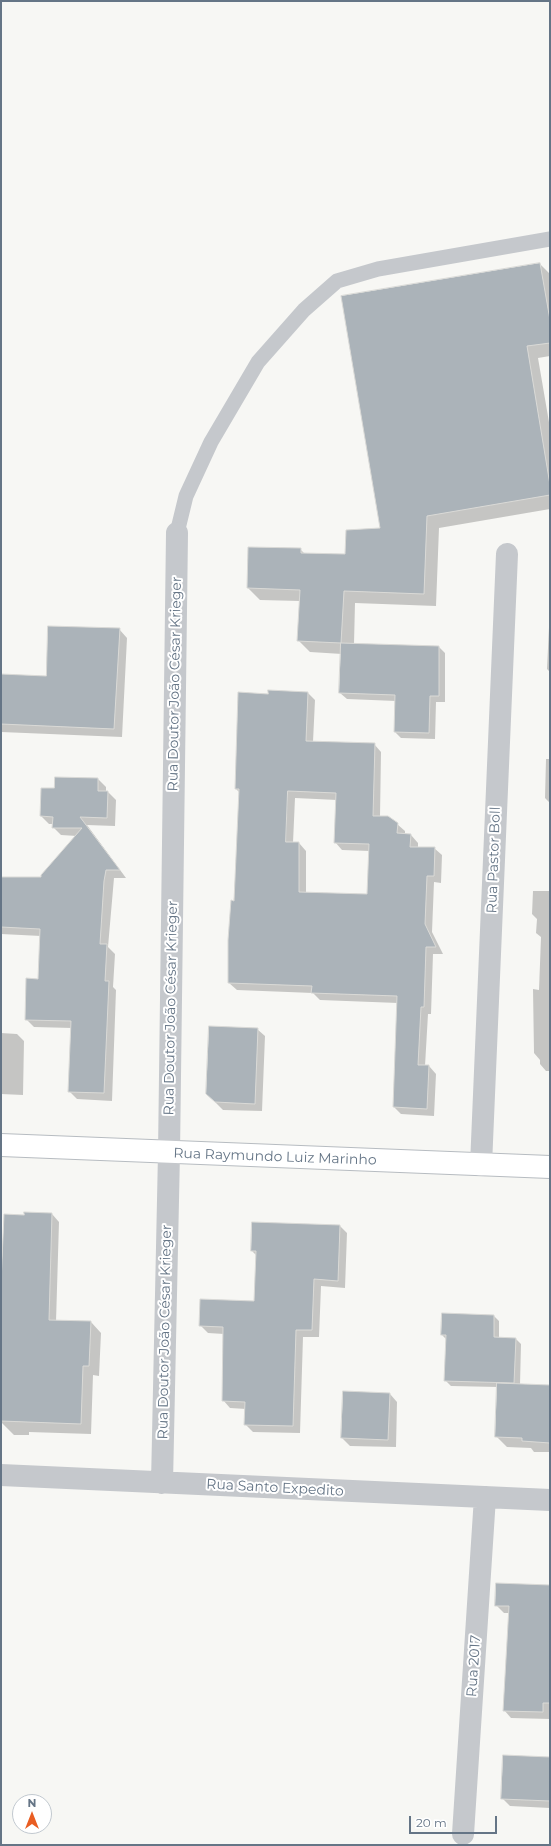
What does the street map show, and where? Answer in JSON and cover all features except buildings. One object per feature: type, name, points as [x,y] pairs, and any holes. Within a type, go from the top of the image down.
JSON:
[{"type":"street","name":"Rua Doutor João César Krieger","points":[[162,1483],[169,1153],[177,533]]},
{"type":"street","name":"Rua Pastor Boll","points":[[481,1165],[507,554]]},
{"type":"street","name":"Rua Raymundo Luiz Marinho","points":[[1,1145],[169,1153],[550,1167]]},
{"type":"street","name":"Rua Santo Expedito","points":[[1,1475],[550,1500]]},
{"type":"street","name":"Rua 2017","points":[[463,1834],[485,1497]]},
{"type":"lane","points":[[177,533],[186,496],[211,442],[258,362],[304,310],[337,281],[378,270],[550,238]]}]
